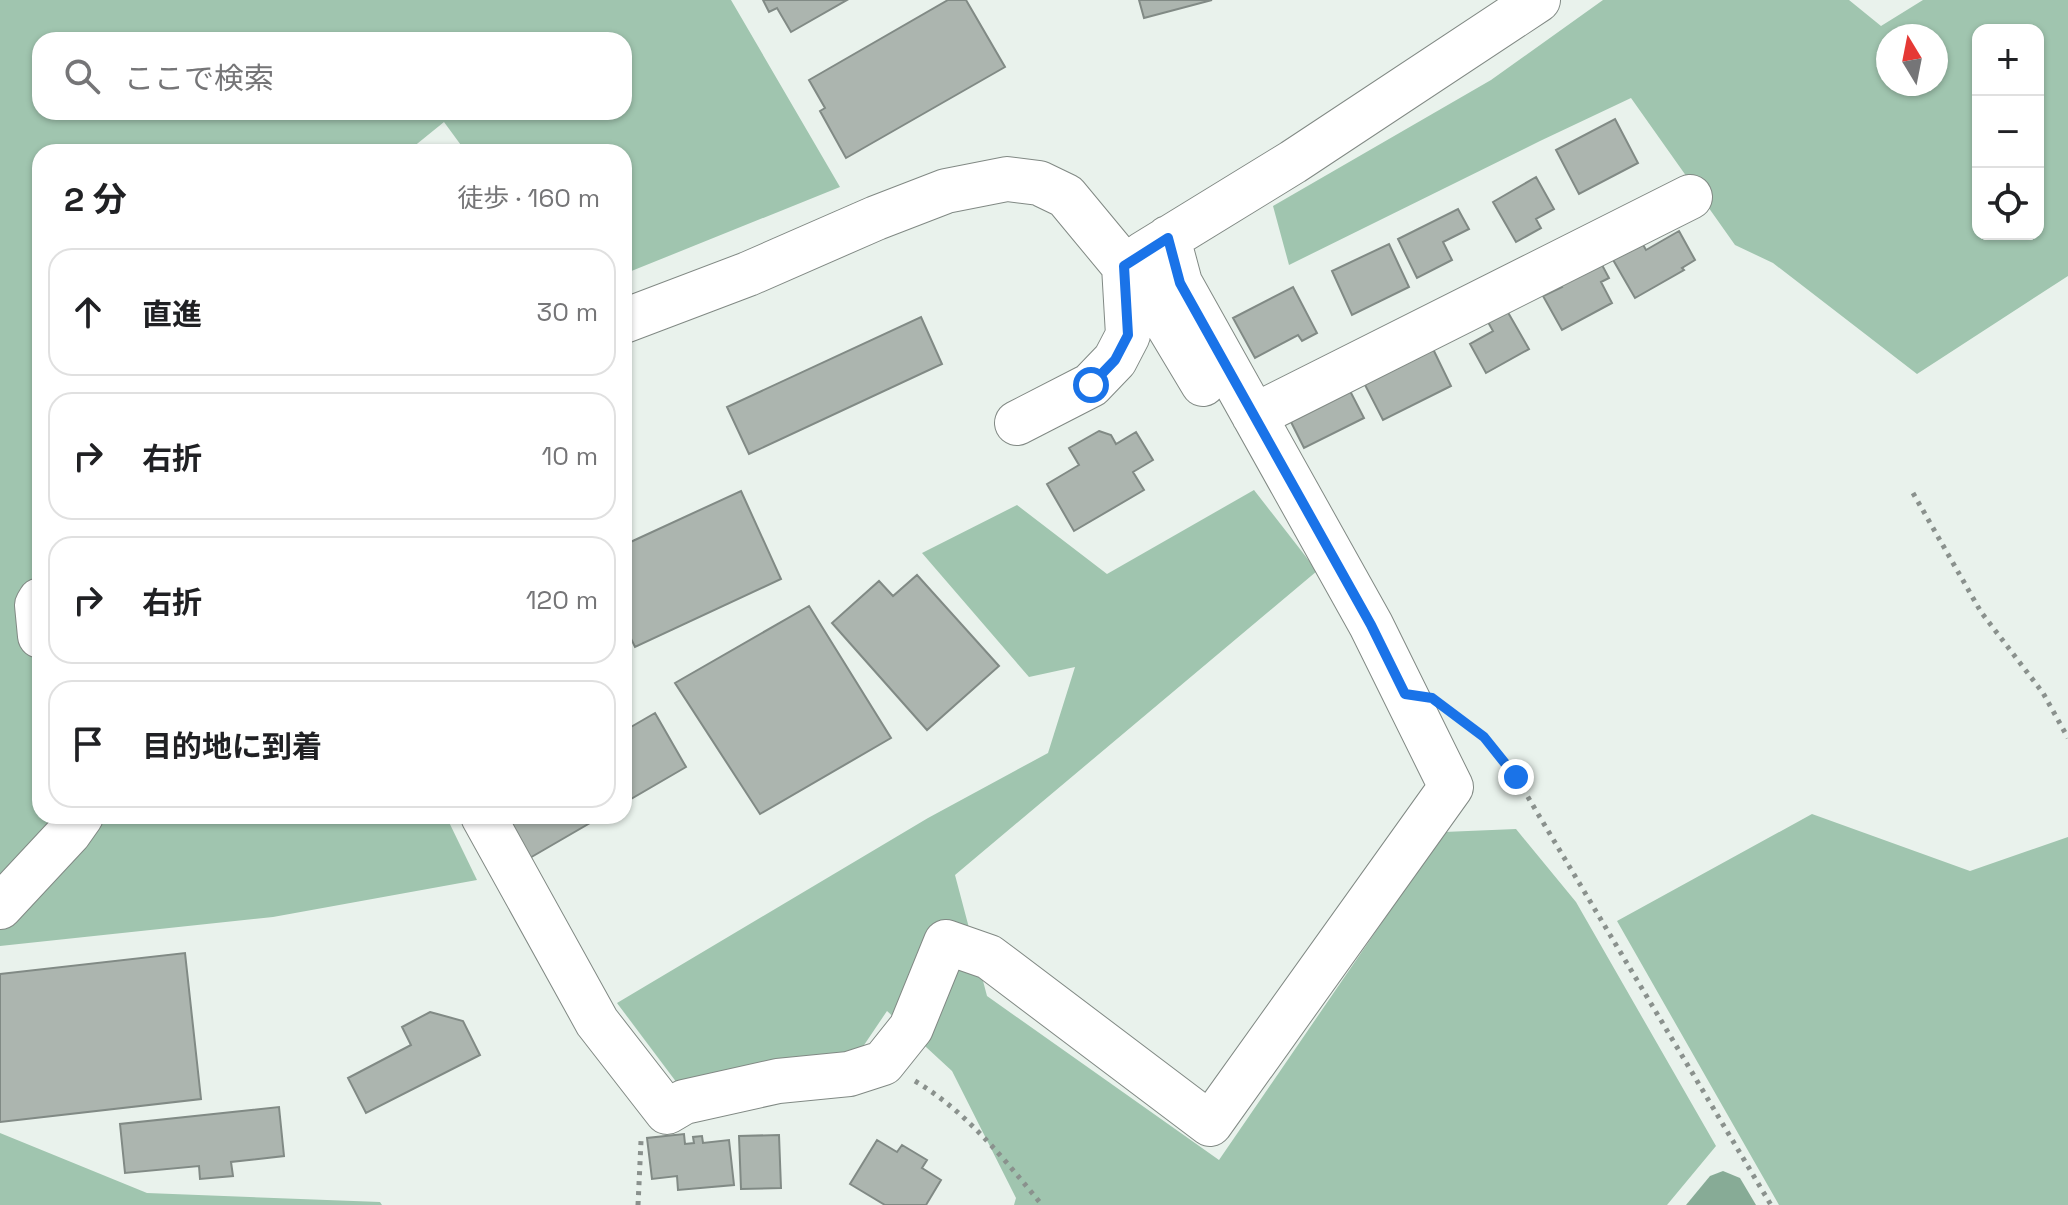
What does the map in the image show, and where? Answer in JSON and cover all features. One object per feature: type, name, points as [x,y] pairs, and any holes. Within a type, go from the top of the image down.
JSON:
[{"type":"street","points":[[1124,266],[1293,162],[1538,0]]},
{"type":"street","points":[[632,318],[748,274],[946,191],[1007,179],[1039,183],[1066,196],[1124,266],[1167,324],[1249,460]]},
{"type":"street","points":[[1254,416],[1690,197]]},
{"type":"street","points":[[487,824],[597,1022],[667,1112],[684,1102],[778,1081],[849,1074],[883,1063],[911,1028],[946,942],[989,957],[1210,1124],[1451,787],[1371,625],[1180,283],[1168,238]]},
{"type":"street","points":[[1017,423],[1091,385],[1115,360],[1128,335],[1124,266]]},
{"type":"street","points":[[0,907],[75,824]]},
{"type":"path","points":[[1913,493],[1981,612],[2043,693],[2068,738]]},
{"type":"path","points":[[1405,694],[1432,698],[1484,737],[1516,777],[1771,1205]]},
{"type":"path","points":[[883,1063],[955,1109],[976,1128],[1042,1205]]},
{"type":"path","points":[[638,1205],[641,1134],[667,1112]]},
{"type":"shaded area","points":[[0,0],[731,0],[840,187],[632,271],[632,144],[460,144],[444,122],[417,144],[32,144],[32,578],[18,616],[32,645],[32,824],[450,824],[477,880],[273,917],[0,946]]},
{"type":"shaded area","points":[[1603,0],[1849,0],[1879,24],[1876,24],[1876,96],[1948,96],[1948,24],[1884,24],[1923,0],[2068,0],[2068,276],[1917,374],[1773,263],[1735,245],[1631,98],[1289,265],[1273,206],[1491,80]]},
{"type":"shaded area","points":[[1254,490],[1317,571],[955,875],[987,996],[1219,1160],[1444,832],[1516,829],[1576,902],[1716,1146],[1667,1205],[1014,1205],[1016,1198],[952,1071],[887,1011],[860,1051],[677,1083],[617,1003],[928,818],[1048,753],[1075,667],[1029,677],[922,553],[1017,505],[1107,574]]},
{"type":"shaded area","points":[[1812,814],[1970,871],[2068,837],[2068,1205],[1779,1205],[1617,921]]},
{"type":"shaded area","points":[[0,1133],[147,1193],[380,1202],[382,1205],[0,1205]]},
{"type":"shaded area","points":[[1723,1171],[1740,1178],[1756,1205],[1686,1205],[1710,1176]]},
{"type":"building","points":[[763,0],[847,0],[791,32],[777,8],[769,12]]},
{"type":"building","points":[[948,0],[966,0],[1005,67],[846,158],[820,111],[825,108],[809,80]]},
{"type":"building","points":[[1139,0],[1212,0],[1144,18]]},
{"type":"building","points":[[1615,119],[1638,163],[1579,194],[1556,150]]},
{"type":"building","points":[[1536,177],[1554,209],[1536,219],[1541,228],[1516,242],[1493,202]]},
{"type":"building","points":[[1458,209],[1469,229],[1443,242],[1452,260],[1417,278],[1398,239]]},
{"type":"building","points":[[1679,231],[1695,260],[1682,268],[1684,270],[1635,298],[1612,258],[1641,241],[1646,250]]},
{"type":"building","points":[[1389,244],[1409,287],[1352,315],[1332,271]]},
{"type":"building","points":[[1594,250],[1609,278],[1601,282],[1612,303],[1562,330],[1543,296],[1562,287],[1553,272]]},
{"type":"building","points":[[1293,287],[1317,333],[1302,341],[1298,335],[1255,358],[1233,318]]},
{"type":"building","points":[[1502,302],[1529,349],[1486,373],[1470,344],[1493,331],[1483,313]]},
{"type":"building","points":[[921,317],[942,364],[749,454],[727,407]]},
{"type":"building","points":[[1433,349],[1451,386],[1383,420],[1364,383]]},
{"type":"building","points":[[1349,389],[1364,418],[1304,448],[1284,408]]},
{"type":"building","points":[[1099,431],[1111,435],[1116,444],[1136,432],[1153,460],[1133,472],[1144,490],[1074,531],[1047,484],[1079,465],[1069,448]]},
{"type":"building","points":[[741,491],[781,579],[635,647],[632,641],[632,541]]},
{"type":"building","points":[[917,575],[999,666],[927,730],[832,623],[879,581],[893,596]]},
{"type":"building","points":[[809,606],[891,738],[760,814],[675,683]]},
{"type":"building","points":[[655,713],[686,767],[632,798],[632,726]]},
{"type":"building","points":[[492,824],[588,824],[516,866]]},
{"type":"building","points":[[185,953],[201,1099],[0,1122],[0,974]]},
{"type":"building","points":[[430,1012],[463,1021],[480,1055],[366,1113],[348,1078],[411,1045],[402,1027]]},
{"type":"building","points":[[279,1107],[284,1156],[231,1162],[233,1176],[200,1179],[199,1166],[125,1173],[120,1124]]},
{"type":"building","points":[[684,1134],[685,1144],[694,1143],[693,1137],[702,1136],[703,1143],[729,1140],[734,1185],[678,1190],[677,1176],[652,1179],[647,1138]]},
{"type":"building","points":[[779,1135],[781,1188],[741,1189],[739,1136]]},
{"type":"building","points":[[877,1140],[897,1152],[902,1145],[927,1160],[922,1168],[941,1180],[926,1205],[885,1205],[850,1184]]},
{"type":"route","points":[[1091,385],[1115,360],[1128,335],[1124,266],[1168,238],[1180,283],[1371,625],[1405,694],[1432,698],[1484,737],[1516,777]]}]
